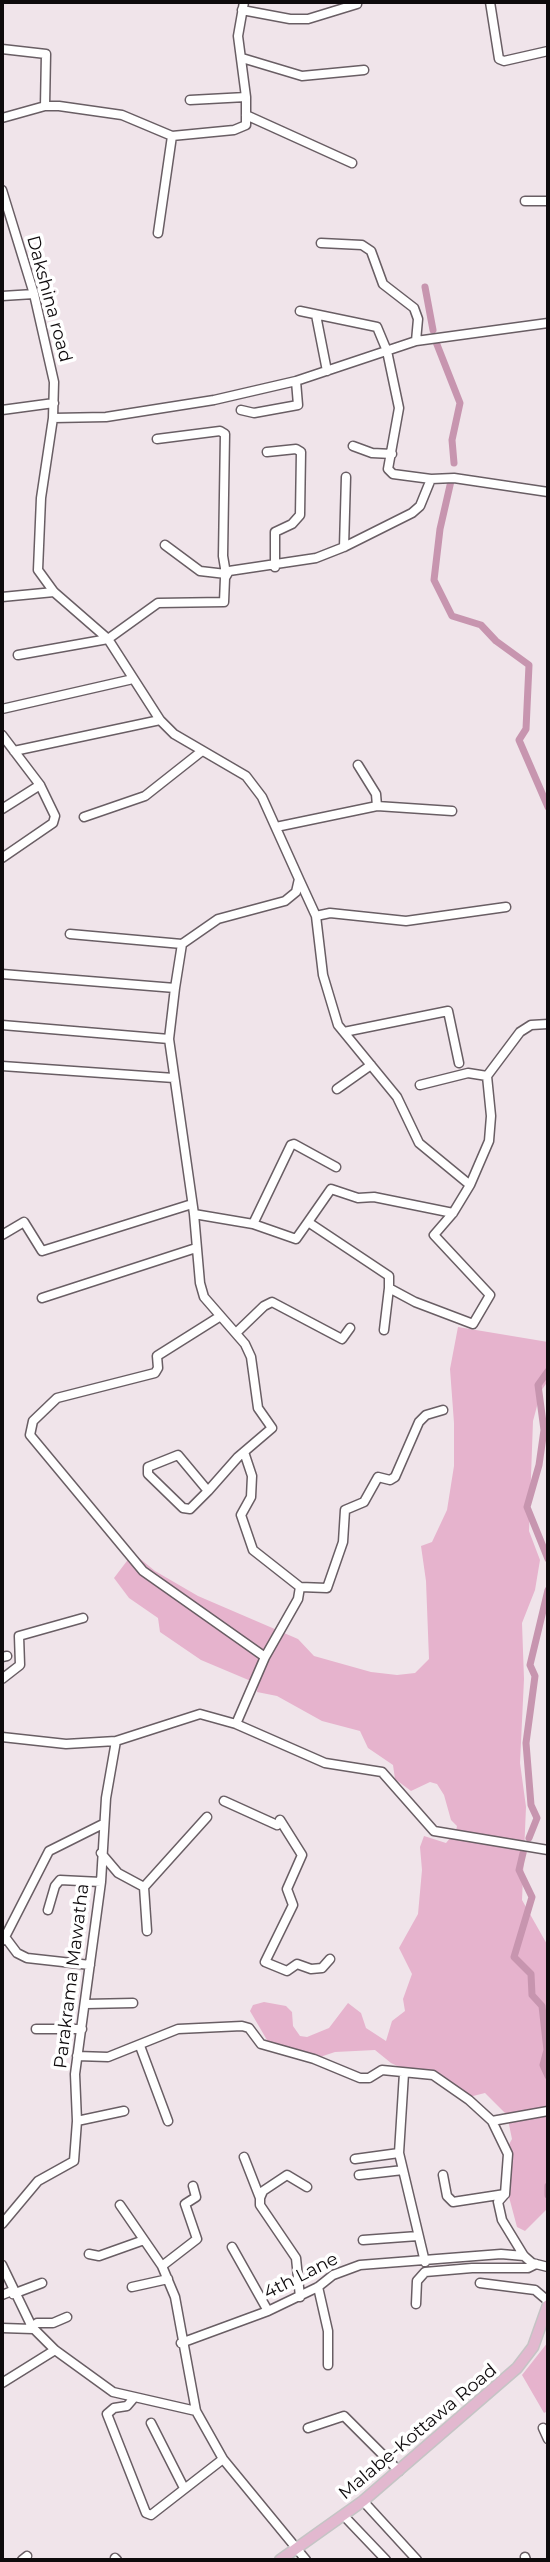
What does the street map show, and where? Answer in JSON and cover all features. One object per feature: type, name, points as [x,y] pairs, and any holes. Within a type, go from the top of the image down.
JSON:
[{"type":"main road","name":"Malabe-Kottawa Road","points":[[280,2560],[363,2501],[517,2368],[533,2347],[548,2303]]},
{"type":"street","points":[[490,2],[499,59],[504,61],[548,51]]},
{"type":"street","points":[[2,118],[46,106],[122,115],[172,136],[242,128],[246,125],[246,97],[238,36],[243,6],[290,19],[308,19],[357,4]]},
{"type":"street","points":[[2,49],[46,54],[46,106]]},
{"type":"street","points":[[242,58],[302,76],[364,70]]},
{"type":"street","points":[[190,100],[246,97]]},
{"type":"street","points":[[246,115],[352,163]]},
{"type":"street","points":[[158,233],[172,136]]},
{"type":"street","name":"Dakshina road","points":[[2,190],[34,294],[54,382],[53,418],[41,498],[37,557],[40,575],[54,592]]},
{"type":"street","points":[[525,201],[548,201]]},
{"type":"street","points":[[321,243],[362,245],[371,251],[383,284],[414,308],[418,319],[416,341]]},
{"type":"street","points":[[2,296],[34,294]]},
{"type":"street","points":[[300,312],[377,327],[387,351],[399,408],[388,469],[393,474],[432,480],[454,478],[548,492]]},
{"type":"street","points":[[316,315],[327,371]]},
{"type":"street","points":[[53,418],[106,417],[214,400],[296,381],[416,341],[548,323]]},
{"type":"street","points":[[241,410],[254,413],[298,405],[296,381]]},
{"type":"street","points":[[2,410],[54,403]]},
{"type":"street","points":[[18,655],[108,639],[158,603],[224,602],[225,434],[220,431],[157,439]]},
{"type":"street","points":[[353,446],[372,453],[392,454]]},
{"type":"street","points":[[267,452],[296,449],[301,452],[300,514],[292,524],[275,532],[275,567]]},
{"type":"street","points":[[344,547],[346,477]]},
{"type":"street","points":[[165,545],[200,571],[226,573],[275,567],[316,558],[412,513],[420,506],[432,480]]},
{"type":"street","points":[[2,597],[54,592],[108,639],[160,720],[174,734],[246,776],[261,797],[316,916],[323,975],[338,1025],[397,1097],[419,1143],[470,1185]]},
{"type":"street","points":[[2,709],[133,679]]},
{"type":"street","points":[[14,751],[160,720]]},
{"type":"street","points":[[2,859],[53,823],[55,816],[40,785],[3,738]]},
{"type":"street","points":[[84,817],[145,796],[202,751]]},
{"type":"street","points":[[358,765],[376,794],[377,806]]},
{"type":"street","points":[[2,809],[40,785]]},
{"type":"street","points":[[276,827],[377,806],[452,811]]},
{"type":"street","points":[[70,934],[182,944],[218,919],[285,901],[296,891],[299,879]]},
{"type":"street","points":[[316,916],[330,913],[406,921],[506,907]]},
{"type":"street","points":[[182,944],[169,1039],[204,1297],[236,1333],[251,1357],[255,1399],[272,1428],[244,1452],[208,1491],[190,1509],[183,1508],[148,1474],[148,1466],[178,1455],[208,1491]]},
{"type":"street","points":[[2,974],[174,988]]},
{"type":"street","points":[[344,1032],[448,1011],[459,1063]]},
{"type":"street","points":[[389,1288],[473,1324],[490,1296],[434,1235],[453,1213],[470,1185],[489,1142],[491,1116],[487,1076],[520,1032],[531,1025],[548,1024]]},
{"type":"street","points":[[2,1026],[169,1039]]},
{"type":"street","points":[[337,1089],[371,1065]]},
{"type":"street","points":[[2,1066],[174,1077]]},
{"type":"street","points":[[420,1085],[468,1073],[487,1076]]},
{"type":"street","points":[[253,1224],[291,1145],[294,1144],[336,1167]]},
{"type":"street","points":[[194,1214],[253,1224],[296,1239],[331,1189],[358,1198],[374,1197],[453,1213]]},
{"type":"street","points":[[3,1232],[24,1222],[42,1251],[192,1204]]},
{"type":"street","points":[[308,1222],[389,1276],[384,1330]]},
{"type":"street","points":[[42,1298],[196,1248]]},
{"type":"street","points":[[236,1333],[264,1306],[272,1303],[295,1312],[342,1339],[345,1339],[350,1328]]},
{"type":"street","points":[[219,1317],[157,1356],[158,1368],[155,1373],[57,1398],[33,1421],[30,1434],[142,1571],[265,1657]]},
{"type":"street","points":[[244,1452],[251,1476],[251,1497],[242,1515],[253,1550],[300,1587],[327,1588],[343,1542],[342,1513],[364,1502],[379,1477],[395,1477],[419,1422],[425,1415],[443,1410]]},
{"type":"street","points":[[236,1724],[265,1657],[298,1600],[300,1587]]},
{"type":"street","points":[[2,1679],[20,1665],[19,1636],[83,1618]]},
{"type":"street","points":[[2,1737],[65,1744],[116,1741],[194,1714],[236,1724],[325,1763],[382,1772],[434,1831],[548,1850]]},
{"type":"street","name":"Parakrama Mawatha","points":[[2,2224],[38,2181],[74,2161],[77,2056],[101,1882],[103,1824],[116,1741]]},
{"type":"street","points":[[224,1801],[279,1823],[302,1855],[287,1889],[293,1905],[265,1962],[284,1972],[297,1964],[311,1969],[322,1968],[330,1959]]},
{"type":"street","points":[[146,1931],[144,1886],[207,1817]]},
{"type":"street","points":[[90,1965],[27,1958],[17,1953],[3,1939],[49,1851],[103,1824]]},
{"type":"street","points":[[101,1853],[118,1873],[144,1886]]},
{"type":"street","points":[[48,1910],[55,1886],[60,1880],[101,1882]]},
{"type":"street","points":[[86,2004],[133,2003]]},
{"type":"street","points":[[77,2056],[108,2057],[178,2029],[243,2026],[249,2028],[261,2043],[314,2059],[360,2078],[369,2078],[383,2070],[433,2075],[469,2100],[492,2121],[508,2154],[505,2194],[498,2202],[502,2220],[524,2256],[536,2264],[548,2267]]},
{"type":"street","points":[[36,2029],[82,2029]]},
{"type":"street","points":[[140,2046],[168,2121]]},
{"type":"street","points":[[404,2073],[404,2113],[400,2125],[399,2153],[425,2262]]},
{"type":"street","points":[[492,2121],[548,2111]]},
{"type":"street","points":[[77,2121],[124,2112]]},
{"type":"street","points":[[355,2159],[399,2153]]},
{"type":"street","points":[[244,2157],[260,2198],[260,2205],[296,2258],[300,2297]]},
{"type":"street","points":[[359,2175],[403,2170]]},
{"type":"street","points":[[260,2198],[263,2191],[287,2175],[307,2187]]},
{"type":"street","points":[[443,2175],[447,2196],[453,2202],[505,2194]]},
{"type":"street","points":[[162,2266],[197,2239],[186,2204],[196,2197],[193,2186]]},
{"type":"street","points":[[120,2205],[168,2279],[178,2311],[181,2343],[196,2411],[223,2459],[295,2550],[306,2560]]},
{"type":"street","points":[[363,2240],[418,2236]]},
{"type":"street","points":[[89,2254],[99,2256],[144,2240]]},
{"type":"street","points":[[232,2247],[268,2311]]},
{"type":"street","name":"4th Lane","points":[[181,2343],[268,2311],[300,2297],[333,2275],[360,2265],[501,2254],[524,2256]]},
{"type":"street","points":[[416,2304],[417,2281],[425,2272],[528,2268],[536,2264]]},
{"type":"street","points":[[2,2266],[33,2328],[55,2350],[113,2392],[133,2399],[196,2411]]},
{"type":"street","points":[[132,2287],[168,2279]]},
{"type":"street","points":[[2,2295],[43,2283]]},
{"type":"street","points":[[480,2283],[535,2290],[548,2303]]},
{"type":"street","points":[[318,2287],[328,2331],[328,2365]]},
{"type":"street","points":[[33,2328],[37,2323],[53,2323],[67,2317]]},
{"type":"street","points":[[2,2328],[33,2328]]},
{"type":"street","points":[[2,2383],[55,2350]]},
{"type":"street","points":[[133,2399],[127,2406],[114,2408],[107,2413],[146,2513],[151,2515],[223,2459]]},
{"type":"street","points":[[308,2428],[344,2416],[399,2471]]},
{"type":"street","points":[[151,2423],[184,2488]]},
{"type":"street","points":[[543,2428],[548,2439]]},
{"type":"street","points":[[363,2501],[417,2560]]},
{"type":"street","points":[[344,2516],[386,2560]]},
{"type":"shaded area","points":[[458,1327],[548,1342],[548,1381],[541,1391],[533,1421],[529,1531],[540,1560],[535,1590],[522,1623],[524,1679],[520,1763],[526,1807],[522,1900],[548,1946],[548,2208],[525,2231],[517,2227],[509,2197],[512,2165],[506,2150],[512,2139],[507,2115],[485,2093],[473,2096],[458,2092],[436,2075],[408,2071],[391,2063],[375,2050],[335,2052],[320,2057],[288,2050],[267,2040],[250,2011],[253,2005],[264,2002],[286,2006],[292,2012],[293,2026],[300,2036],[307,2037],[329,2028],[348,2003],[361,2013],[366,2028],[386,2041],[392,2021],[405,2011],[403,1999],[412,1974],[399,1948],[418,1914],[422,1870],[420,1847],[424,1836],[446,1843],[456,1831],[457,1826],[451,1820],[444,1795],[437,1784],[430,1782],[411,1791],[395,1779],[393,1765],[368,1748],[360,1731],[322,1721],[277,1696],[257,1692],[258,1684],[201,1660],[160,1632],[158,1618],[129,1598],[114,1578],[133,1553],[155,1571],[198,1596],[298,1639],[314,1656],[371,1672],[397,1675],[415,1673],[429,1659],[426,1581],[421,1546],[432,1542],[447,1510],[454,1466],[450,1369]]},
{"type":"shaded area","points":[[548,2342],[548,2411],[544,2413],[522,2375]]},
{"type":"waterway","points":[[425,287],[433,330]]},
{"type":"waterway","points":[[436,342],[460,403],[452,440],[454,463]]},
{"type":"waterway","points":[[451,481],[440,529],[434,580],[452,616],[481,625],[496,641],[529,665],[526,729],[519,740],[548,807]]},
{"type":"waterway","points":[[548,1371],[538,1385],[544,1430],[539,1465],[527,1507],[548,1559]]},
{"type":"waterway","points":[[529,1838],[537,1818],[531,1805],[526,1743],[535,1676],[530,1665],[548,1590]]},
{"type":"waterway","points":[[524,1849],[519,1870],[532,1897],[514,1957],[531,1974],[532,1995],[542,2006],[547,2050],[543,2065],[548,2076]]},
{"type":"waterway","points":[[548,2186],[548,2195]]}]
